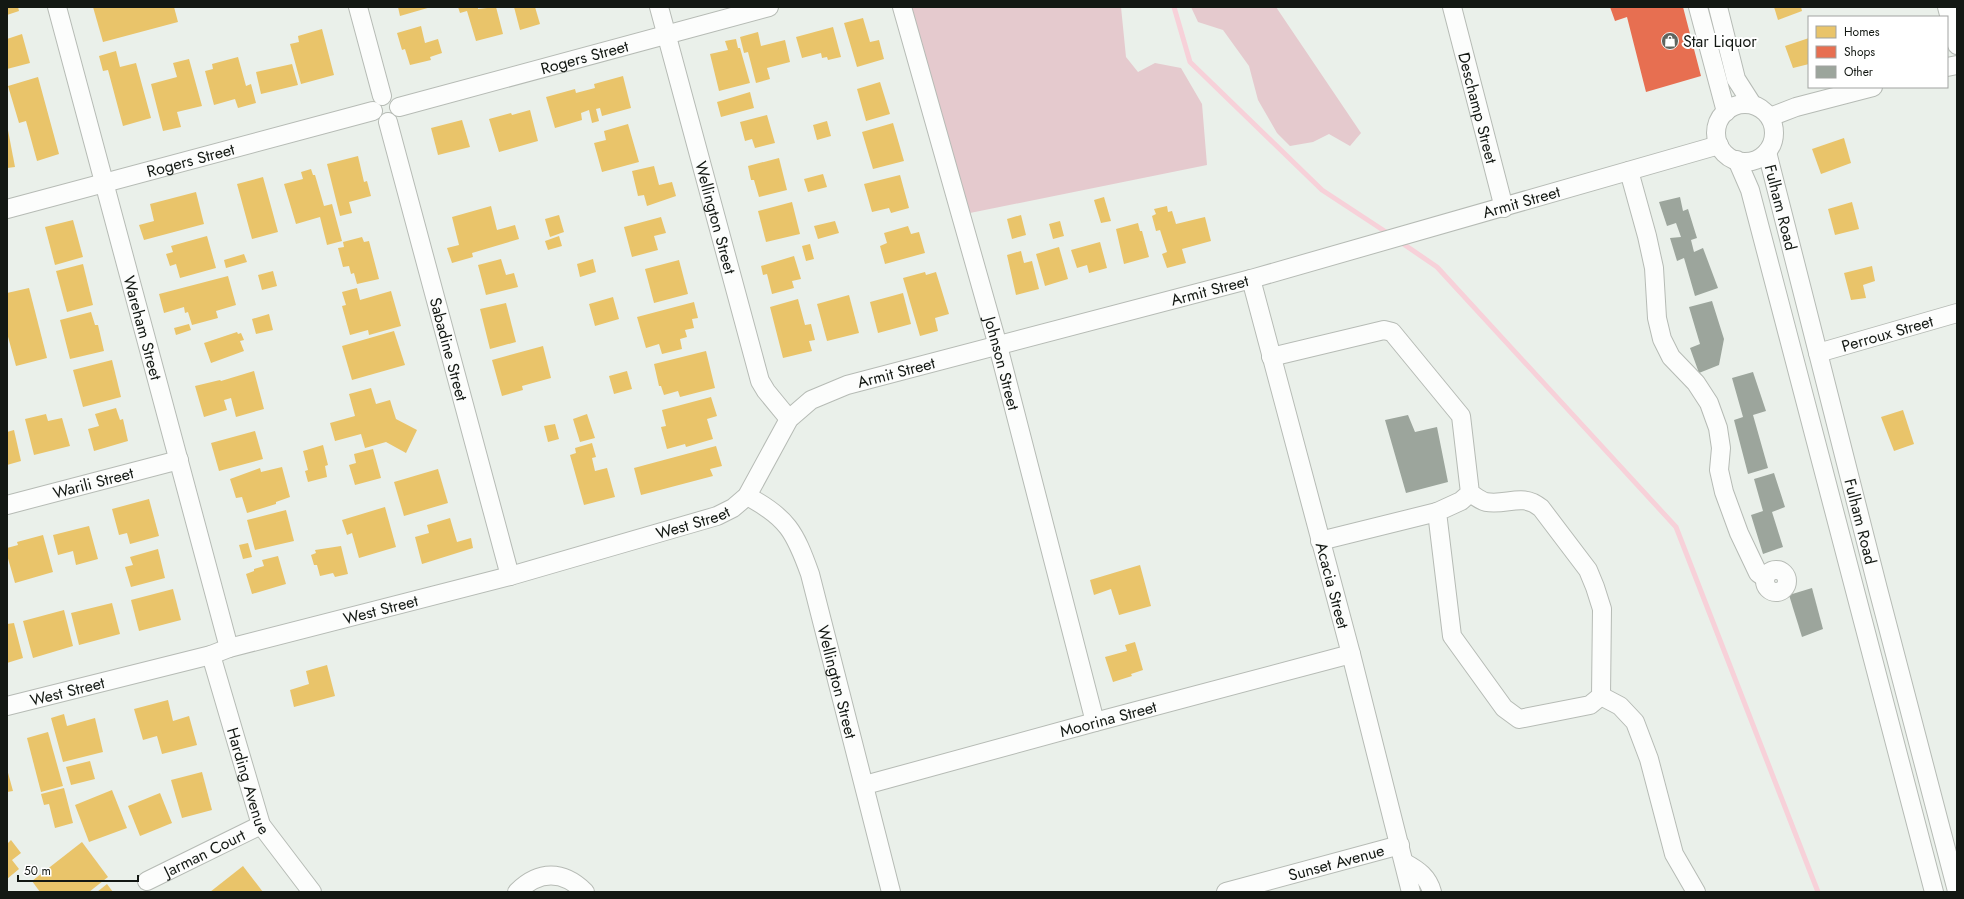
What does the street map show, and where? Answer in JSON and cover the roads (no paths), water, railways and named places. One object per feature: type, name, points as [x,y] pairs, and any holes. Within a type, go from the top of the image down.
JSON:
[{"type":"street","name":"Wareham Street","points":[[57,7],[229,648]]},
{"type":"street","points":[[358,7],[382,96]]},
{"type":"street","name":"Wellington Street","points":[[659,7],[760,381],[766,391],[789,419]]},
{"type":"street","name":"Rogers Street","points":[[399,107],[769,7]]},
{"type":"street","name":"Johnson Street","points":[[902,7],[998,346],[1095,722]]},
{"type":"street","name":"Deschamp Street","points":[[1452,7],[1504,208]]},
{"type":"street","points":[[1698,7],[1726,112]]},
{"type":"street","points":[[1718,7],[1736,78],[1752,104]]},
{"type":"street","points":[[1947,7],[1957,45]]},
{"type":"street","points":[[1770,117],[1796,108],[1869,88]]},
{"type":"street","points":[[382,96],[395,99],[399,107],[397,117],[388,122],[377,118],[373,112],[376,100],[382,96]]},
{"type":"street","points":[[1743,104],[1752,104],[1763,110],[1770,117],[1774,131],[1773,141],[1767,152],[1758,158],[1749,161],[1737,160],[1728,155],[1719,145],[1717,135],[1718,125],[1726,112],[1733,106],[1743,104]]},
{"type":"street","name":"Rogers Street","points":[[7,208],[373,112]]},
{"type":"street","name":"Sabadine Street","points":[[388,122],[510,576]]},
{"type":"street","name":"Armit Street","points":[[746,496],[789,419],[811,400],[829,391],[862,380],[998,346],[1251,279],[1504,208],[1719,145]]},
{"type":"street","name":"Fulham Road","points":[[1767,152],[1818,353],[1951,850],[1957,891]]},
{"type":"street","name":"Fulham Road","points":[[1737,160],[1752,198],[1934,892]]},
{"type":"street","points":[[1629,171],[1654,268],[1657,318],[1662,339],[1671,357],[1696,383],[1709,403],[1718,428],[1721,448],[1719,470],[1724,492],[1739,533],[1758,573],[1765,578]]},
{"type":"street","name":"Acacia Street","points":[[1251,279],[1351,654],[1405,863],[1411,892]]},
{"type":"street","name":"Perroux Street","points":[[1818,353],[1957,313]]},
{"type":"street","points":[[1271,357],[1384,330],[1392,332],[1461,416],[1470,493]]},
{"type":"street","name":"Warili Street","points":[[7,505],[179,460]]},
{"type":"street","points":[[1320,541],[1436,512],[1461,501],[1470,493]]},
{"type":"street","points":[[1470,493],[1486,502],[1523,500],[1534,502],[1541,508],[1588,570],[1602,609],[1601,696]]},
{"type":"street","name":"Wellington Street","points":[[746,496],[768,507],[788,525],[800,546],[810,574],[865,785],[891,892]]},
{"type":"street","name":"West Street","points":[[7,706],[211,655],[229,648],[510,576],[717,516],[733,508],[746,496]]},
{"type":"street","points":[[1436,512],[1452,636],[1504,708],[1519,719],[1590,705],[1601,696]]},
{"type":"street","name":"Moorina Street","points":[[865,785],[1351,654]]},
{"type":"street","name":"Harding Avenue","points":[[211,655],[261,825],[312,892]]},
{"type":"street","points":[[1601,696],[1620,706],[1635,722],[1649,759],[1674,854],[1696,892]]},
{"type":"street","name":"Jarman Court","points":[[147,881],[261,825]]},
{"type":"street","name":"Sunset Avenue","points":[[1226,892],[1400,845]]},
{"type":"street","points":[[1405,863],[1419,871],[1430,883],[1432,892]]},
{"type":"street","points":[[517,892],[525,884],[535,878],[546,876],[557,876],[568,879],[585,892]]},
{"type":"waterway","points":[[1174,7],[1190,62],[1322,190],[1389,234]]},
{"type":"waterway","points":[[1399,241],[1437,267],[1676,527],[1818,892]]},
{"type":"place","name":"Star Liquor","points":[[1670,41]]}]
